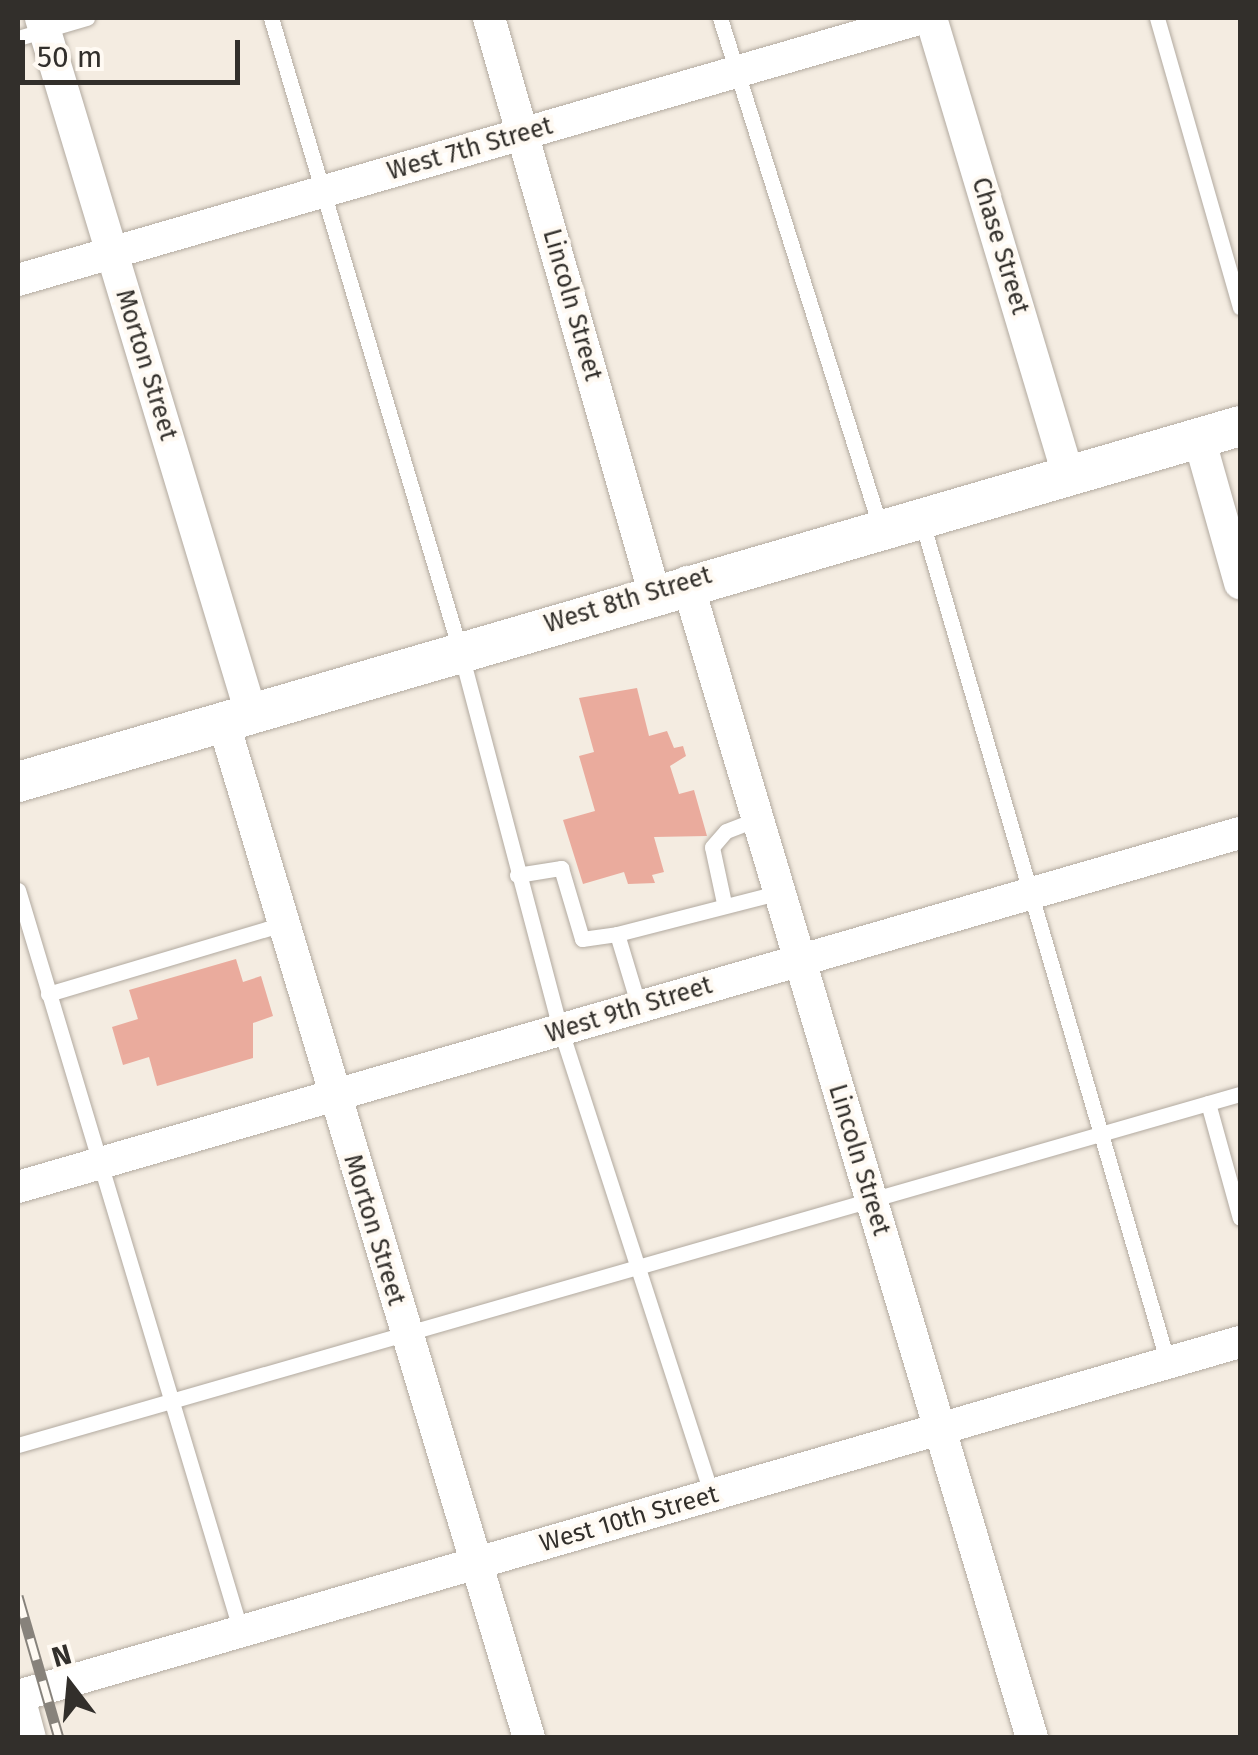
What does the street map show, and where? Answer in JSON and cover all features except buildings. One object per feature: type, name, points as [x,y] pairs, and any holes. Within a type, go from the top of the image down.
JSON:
[{"type":"street","name":"Lincoln Street","points":[[489,18],[670,587],[758,819],[1032,1738]]},
{"type":"street","name":"West 7th Street","points":[[18,280],[922,18]]},
{"type":"street","name":"Chase Street","points":[[932,18],[1068,474]]},
{"type":"street","name":"Morton Street","points":[[34,29],[112,253],[237,717],[283,924],[529,1738]]},
{"type":"street","name":"West 8th Street","points":[[18,782],[670,587],[1240,426]]},
{"type":"street","points":[[1199,438],[1240,583]]},
{"type":"street","name":"West 9th Street","points":[[18,1186],[1240,832]]},
{"type":"street","name":"West 10th Street","points":[[18,1696],[1240,1342]]},
{"type":"street","points":[[18,1709],[26,1738]]},
{"type":"lane","points":[[34,29],[87,18]]},
{"type":"lane","points":[[271,18],[460,650],[561,1031],[644,1265],[712,1495]]},
{"type":"lane","points":[[720,18],[880,526]]},
{"type":"lane","points":[[1157,18],[1240,306]]},
{"type":"lane","points":[[920,515],[1168,1363]]},
{"type":"lane","points":[[724,903],[712,847],[726,830],[758,819]]},
{"type":"lane","points":[[517,874],[561,868],[582,939],[617,934],[724,903],[780,892]]},
{"type":"lane","points":[[18,890],[241,1632]]},
{"type":"lane","points":[[48,994],[283,924]]},
{"type":"lane","points":[[617,934],[639,1007]]},
{"type":"lane","points":[[18,1445],[1240,1094]]},
{"type":"lane","points":[[1208,1103],[1240,1218]]},
{"type":"railway","points":[[18,1596],[59,1738]]}]
